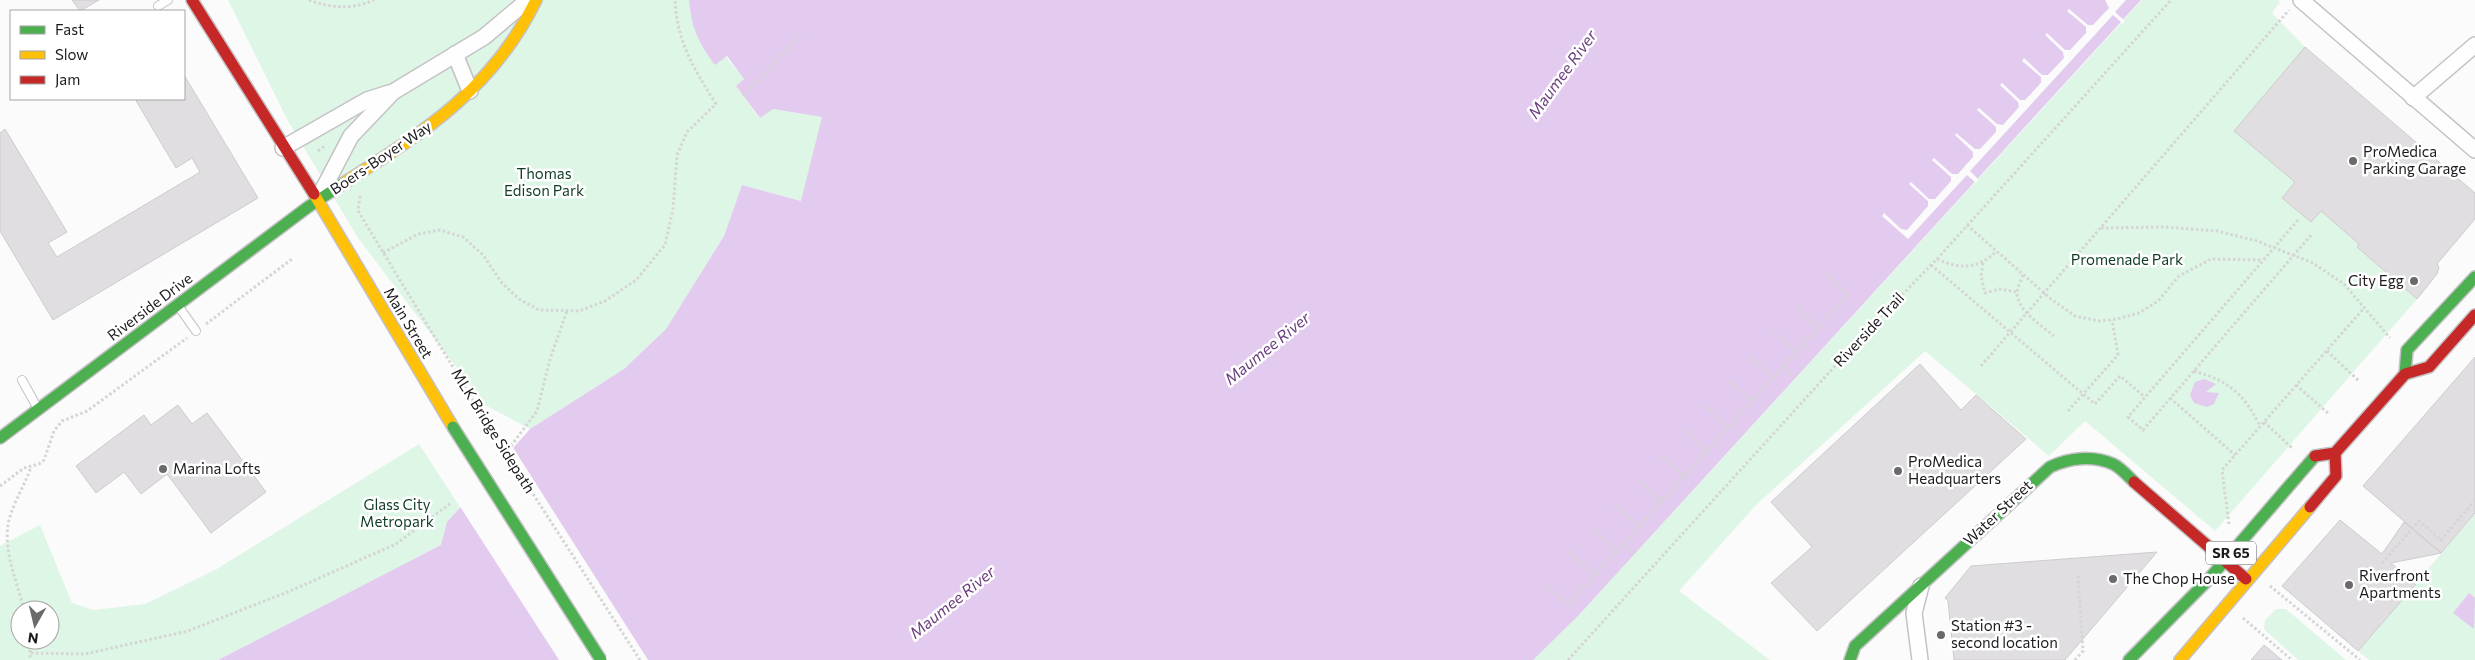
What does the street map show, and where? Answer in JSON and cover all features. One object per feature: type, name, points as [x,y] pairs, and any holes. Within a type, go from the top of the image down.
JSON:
[{"type":"main road","name":"Main Street","points":[[192,0],[282,148],[297,166],[453,427],[601,660]]},
{"type":"main road","name":"Boers-Boyer Way","points":[[317,200],[406,144],[433,124],[470,91],[506,53],[528,18],[536,0]]},
{"type":"main road","name":"Riverside Drive","points":[[0,438],[317,200]]},
{"type":"main road","points":[[2405,374],[2407,350],[2475,277]]},
{"type":"main road","points":[[2335,453],[2405,374],[2429,367],[2475,316]]},
{"type":"main road","name":"SR 65","points":[[2129,660],[2225,560],[2314,456],[2335,453],[2336,476],[2176,657]]},
{"type":"main road","name":"Water Street","points":[[1850,660],[1855,646],[2041,473],[2064,460],[2085,457],[2114,464],[2225,560]]},
{"type":"main road","points":[[2225,560],[2246,579]]},
{"type":"main road","points":[[2148,641],[2161,643]]},
{"type":"street","name":"Boers-Boyer Way","points":[[317,200],[351,136],[393,92],[484,37],[528,0]]},
{"type":"street","points":[[2296,4],[2475,150]]},
{"type":"street","points":[[2413,98],[2475,45]]},
{"type":"street","points":[[454,54],[470,91]]},
{"type":"street","points":[[282,148],[367,100],[393,92]]},
{"type":"street","points":[[1920,660],[1914,613],[1921,585]]},
{"type":"lane","points":[[158,6],[168,0]]},
{"type":"lane","points":[[178,305],[196,331]]},
{"type":"lane","points":[[22,380],[38,409]]},
{"type":"path","points":[[309,0],[329,7],[361,6],[374,0]]},
{"type":"path","points":[[383,253],[418,234],[440,230],[464,237],[483,255],[502,282],[519,299],[539,310],[579,311],[605,301],[636,280],[665,245],[673,209],[677,155],[687,132],[716,104],[688,59],[676,19],[675,0]]},
{"type":"path","name":"Riverside Trail","points":[[1568,660],[1864,334],[1937,259],[2171,0]]},
{"type":"path","points":[[1980,366],[2296,4]]},
{"type":"path","points":[[743,96],[802,34]]},
{"type":"path","points":[[318,151],[325,146]]},
{"type":"path","name":"MLK Bridge Sidepath","points":[[359,198],[358,211],[383,253],[479,410],[640,660]]},
{"type":"path","points":[[2298,220],[2128,417],[2143,430],[2312,234]]},
{"type":"path","points":[[1967,225],[2044,293],[2075,316],[2099,321],[2112,320],[2140,313],[2158,301],[2179,276],[2211,259],[2262,260]]},
{"type":"path","points":[[2100,228],[2166,227],[2217,231],[2257,241],[2312,263],[2344,284],[2394,342]]},
{"type":"path","points":[[1937,259],[1951,265],[1964,266],[1983,263],[1997,251]]},
{"type":"path","points":[[0,486],[24,468],[31,467],[44,460],[54,431],[62,421],[87,411],[292,260]]},
{"type":"path","points":[[1983,263],[1981,276],[1985,293],[1999,289],[2017,292]]},
{"type":"path","points":[[1930,265],[2095,404],[2120,376],[2145,397]]},
{"type":"path","points":[[1546,585],[1568,605],[1621,544],[1848,295],[1826,273]]},
{"type":"path","points":[[2023,274],[2017,292],[2027,313],[2054,336]]},
{"type":"path","points":[[1796,306],[1818,327]]},
{"type":"path","points":[[2230,526],[2222,470],[2364,308]]},
{"type":"path","points":[[511,446],[537,411],[550,359],[568,311]]},
{"type":"path","points":[[2068,411],[2118,355],[2112,320]]},
{"type":"path","points":[[1774,332],[1796,351]]},
{"type":"path","points":[[2327,351],[2359,381]]},
{"type":"path","points":[[1751,357],[1773,377]]},
{"type":"path","points":[[1783,366],[1796,377]]},
{"type":"path","points":[[2194,371],[2216,377],[2238,393],[2250,406],[2260,426]]},
{"type":"path","points":[[1729,381],[1751,401]]},
{"type":"path","points":[[2296,385],[2329,414]]},
{"type":"path","points":[[2170,398],[2235,455]]},
{"type":"path","points":[[1706,406],[1728,427]]},
{"type":"path","points":[[2264,422],[2296,452]]},
{"type":"path","points":[[1684,430],[1706,451]]},
{"type":"path","points":[[1662,456],[1684,476]]},
{"type":"path","points":[[22,600],[7,538],[8,521],[15,499],[31,467]]},
{"type":"path","points":[[1638,480],[1660,501]]},
{"type":"path","points":[[2382,563],[2419,522],[2441,540],[2475,500]]},
{"type":"path","points":[[31,653],[85,654],[188,631],[290,591],[396,544],[451,503]]},
{"type":"path","points":[[1615,505],[1638,526]]},
{"type":"path","points":[[1594,529],[1616,550]]},
{"type":"path","points":[[1621,544],[1633,555]]},
{"type":"path","points":[[1568,551],[1595,574]]},
{"type":"path","points":[[2075,660],[2082,651],[2078,575]]},
{"type":"path","points":[[2270,586],[2360,660]]},
{"type":"path","points":[[2243,618],[2292,660]]},
{"type":"path","points":[[30,660],[31,650]]},
{"type":"green space","name":"Thomas Edison Park","points":[[228,0],[689,0],[690,13],[744,79],[736,86],[759,118],[772,109],[823,117],[801,201],[742,185],[724,236],[666,329],[624,369],[530,429],[485,405],[358,238],[288,121]]},
{"type":"green space","name":"Promenade Park","points":[[2142,0],[2278,0],[2280,2],[2272,13],[2305,47],[2234,131],[2295,182],[2282,198],[2311,222],[2321,211],[2359,244],[2357,247],[2417,299],[2215,531],[2085,421],[2049,456],[1925,351],[1756,505],[1679,591],[1770,660],[1533,660],[1578,616]]},
{"type":"green space","name":"Glass City Metropark","points":[[419,444],[460,507],[447,522],[441,545],[218,660],[0,660],[0,546],[40,525],[72,603],[93,610],[145,604],[215,570]]},
{"type":"green space","points":[[2475,514],[2475,660],[2369,660],[2358,651]]},
{"type":"green space","points":[[2276,609],[2286,609],[2346,660],[2298,660],[2264,629],[2265,620]]},
{"type":"water","name":"Maumee River","points":[[689,0],[2141,0],[1578,616],[1533,660],[218,660],[441,545],[447,522],[530,429],[624,369],[666,329],[724,236],[742,185],[801,201],[822,117],[773,109],[760,118],[736,86],[744,79],[727,56],[715,65],[704,50],[694,27]]},
{"type":"water","points":[[2204,379],[2216,384],[2206,392],[2219,393],[2214,404],[2207,407],[2194,403],[2190,395],[2195,382]]},
{"type":"water","points":[[2469,593],[2475,598],[2474,629],[2453,613]]},
{"type":"pier","points":[[2105,0],[2126,0],[2115,12],[2125,21],[2123,24],[2113,15],[1970,171],[1979,180],[1976,183],[1967,175],[1908,239],[1882,216],[1884,213],[1901,229],[1907,230],[1928,206],[1928,201],[1909,184],[1911,182],[1929,199],[1935,199],[1951,181],[1951,177],[1932,160],[1934,158],[1952,174],[1958,174],[1973,157],[1973,152],[1955,135],[1956,133],[1975,149],[1980,149],[1996,132],[1996,127],[1977,110],[1979,108],[1997,124],[2003,125],[2019,107],[2018,102],[2000,85],[2002,83],[2020,100],[2025,100],[2041,83],[2041,77],[2022,61],[2024,58],[2042,75],[2048,75],[2064,58],[2063,52],[2045,35],[2047,33],[2065,50],[2070,50],[2086,33],[2086,27],[2067,11],[2069,9],[2088,25],[2093,25],[2109,8]]},
{"type":"pier","points":[[512,446],[648,660],[559,660],[459,505]]},
{"type":"building","points":[[72,0],[99,0],[82,10],[79,10]]},
{"type":"building","name":"ProMedica Parking Garage","points":[[2305,47],[2475,193],[2475,219],[2437,264],[2439,267],[2437,274],[2417,299],[2357,247],[2359,244],[2321,211],[2311,222],[2282,198],[2295,182],[2234,131]]},
{"type":"building","points":[[185,77],[258,198],[53,320],[0,231],[0,133],[5,129],[67,232],[48,243],[57,257],[200,172],[192,158],[176,168],[136,100],[185,100]]},
{"type":"building","points":[[2475,357],[2475,513],[2441,553],[2363,486]]},
{"type":"building","name":"ProMedica Headquarters","points":[[1920,364],[1961,410],[1976,395],[2026,439],[1817,631],[1771,583],[1812,547],[1771,502]]},
{"type":"building","name":"Marina Lofts","points":[[178,405],[192,424],[207,413],[266,492],[211,533],[167,474],[141,494],[124,472],[96,493],[76,466],[144,415],[151,425]]},
{"type":"building","name":"Riverfront Apartments","points":[[2340,520],[2382,554],[2404,522],[2441,553],[2391,563],[2416,584],[2358,651],[2282,586]]},
{"type":"building","points":[[2157,552],[2065,660],[1954,660],[1948,601],[1945,598],[1971,566]]},
{"type":"building","points":[[2264,645],[2282,660],[2251,660]]},
{"type":"traffic: fast","points":[[0,438],[308,207],[347,181]]},
{"type":"traffic: fast","points":[[2405,374],[2407,350],[2475,277]]},
{"type":"traffic: fast","points":[[453,427],[601,660]]},
{"type":"traffic: fast","points":[[2129,660],[2208,580],[2315,456]]},
{"type":"traffic: fast","points":[[1850,660],[1855,646],[2050,467],[2065,461],[2097,459],[2116,465],[2134,482]]},
{"type":"traffic: slow","points":[[347,181],[430,125],[479,82],[500,58],[519,31],[536,0]]},
{"type":"traffic: slow","points":[[314,194],[453,427]]},
{"type":"traffic: slow","points":[[2180,660],[2310,507]]},
{"type":"traffic: jam","points":[[192,0],[314,194]]},
{"type":"traffic: jam","points":[[2315,456],[2335,453],[2405,374],[2429,367],[2475,315]]},
{"type":"traffic: jam","points":[[2310,507],[2336,476],[2335,453]]},
{"type":"traffic: jam","points":[[2134,482],[2246,579]]},
{"type":"place","name":"ProMedica Parking Garage","points":[[2353,161]]},
{"type":"place","name":"City Egg","points":[[2414,281]]},
{"type":"place","name":"Marina Lofts","points":[[163,469]]},
{"type":"place","name":"ProMedica Headquarters","points":[[1898,471]]},
{"type":"place","name":"The Chop House","points":[[2113,579]]},
{"type":"place","name":"Riverfront Apartments","points":[[2349,585]]},
{"type":"place","name":"Station #3 - second location","points":[[1941,635]]}]
